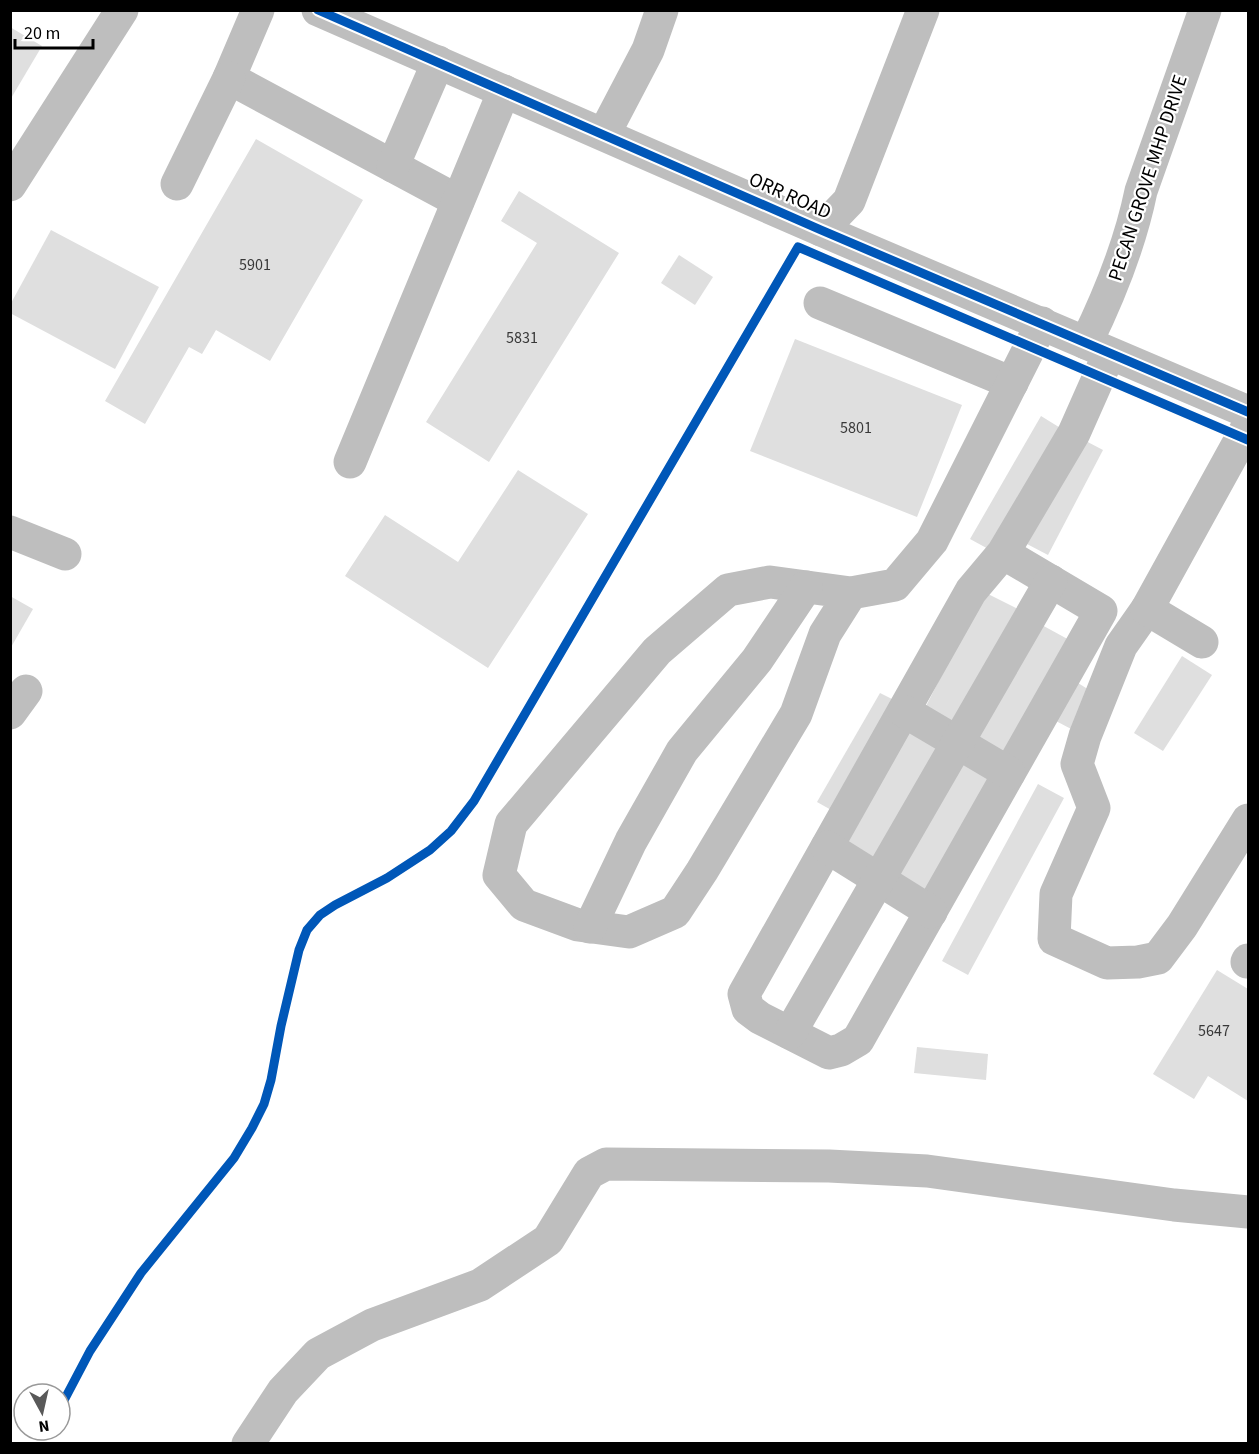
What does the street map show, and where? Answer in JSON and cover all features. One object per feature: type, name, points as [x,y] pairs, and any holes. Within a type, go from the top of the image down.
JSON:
[{"type":"street","points":[[177,184],[229,78],[258,10]]},
{"type":"street","name":"ORR ROAD","points":[[318,10],[821,230],[1248,412]]},
{"type":"street","points":[[604,134],[648,50],[662,10]]},
{"type":"street","points":[[821,230],[849,201],[923,10]]},
{"type":"street","name":"PECAN GROVE MHP DRIVE","points":[[931,912],[858,1040],[841,1050],[829,1053],[760,1018],[748,1009],[744,994],[971,591],[1003,553],[1074,433],[1119,270],[1136,218],[1141,191],[1205,10]]},
{"type":"street","points":[[10,185],[112,14]]},
{"type":"street","points":[[393,166],[438,62]]},
{"type":"street","points":[[229,78],[458,201]]},
{"type":"street","points":[[350,462],[504,91]]},
{"type":"street","points":[[820,303],[1012,383]]},
{"type":"street","points":[[851,592],[825,634],[796,714],[675,912],[629,932],[578,925],[524,905],[499,875],[510,824],[657,651],[728,590],[770,582],[851,592],[895,585],[932,541],[1042,323]]},
{"type":"street","points":[[1248,426],[1148,609],[1121,646],[1085,736],[1077,764],[1094,808],[1056,894],[1054,939],[1107,963],[1138,962],[1158,958],[1182,926],[1248,820]]},
{"type":"street","points":[[10,532],[65,554]]},
{"type":"street","points":[[827,847],[931,912],[1101,611],[1003,553]]},
{"type":"street","points":[[790,1033],[1051,581]]},
{"type":"street","points":[[590,927],[632,841],[682,751],[757,660],[806,586]]},
{"type":"street","points":[[1148,609],[1202,642]]},
{"type":"street","points":[[904,711],[1009,773]]},
{"type":"street","points":[[248,1443],[283,1391],[318,1354],[372,1325],[480,1285],[548,1240],[589,1173],[606,1164],[829,1166],[927,1171],[1174,1205],[1248,1212]]},
{"type":"building","points":[[10,27],[42,46],[10,100]]},
{"type":"building","points":[[256,139],[363,200],[270,361],[216,330],[202,354],[189,347],[145,424],[105,401]]},
{"type":"building","points":[[519,191],[619,253],[489,462],[426,422],[537,243],[501,221]]},
{"type":"building","points":[[51,230],[159,287],[115,369],[10,313],[10,305]]},
{"type":"building","points":[[679,255],[713,277],[695,305],[661,283]]},
{"type":"building","points":[[795,339],[962,405],[917,517],[750,451]]},
{"type":"building","points":[[1041,416],[1062,429],[992,551],[970,539]]},
{"type":"building","points":[[1082,439],[1103,450],[1048,555],[1027,544]]},
{"type":"building","points":[[518,470],[588,514],[488,668],[345,576],[385,515],[458,562]]},
{"type":"building","points":[[984,592],[1018,609],[958,727],[924,710]]},
{"type":"building","points":[[10,596],[33,609],[10,649]]},
{"type":"building","points":[[1040,624],[1073,642],[1008,758],[975,740]]},
{"type":"building","points":[[1182,656],[1212,675],[1163,751],[1134,733]]},
{"type":"building","points":[[1078,683],[1094,693],[1073,730],[1056,721]]},
{"type":"building","points":[[880,693],[896,701],[833,811],[817,802]]},
{"type":"building","points":[[906,728],[940,746],[877,861],[844,843]]},
{"type":"building","points":[[959,759],[993,777],[931,893],[897,875]]},
{"type":"building","points":[[1038,784],[1064,798],[968,975],[942,961]]},
{"type":"building","points":[[1217,970],[1248,989],[1248,1101],[1208,1076],[1194,1099],[1153,1074]]},
{"type":"building","points":[[917,1047],[988,1054],[986,1080],[914,1073]]},
{"type":"cycle path","points":[[318,10],[821,230],[1248,412]]},
{"type":"cycle path","points":[[72,1385],[90,1351],[141,1273],[234,1158],[252,1128],[264,1104],[271,1080],[299,950],[307,930],[320,915],[335,905],[387,878],[430,850],[451,831],[474,801],[798,247],[1248,440]]}]
